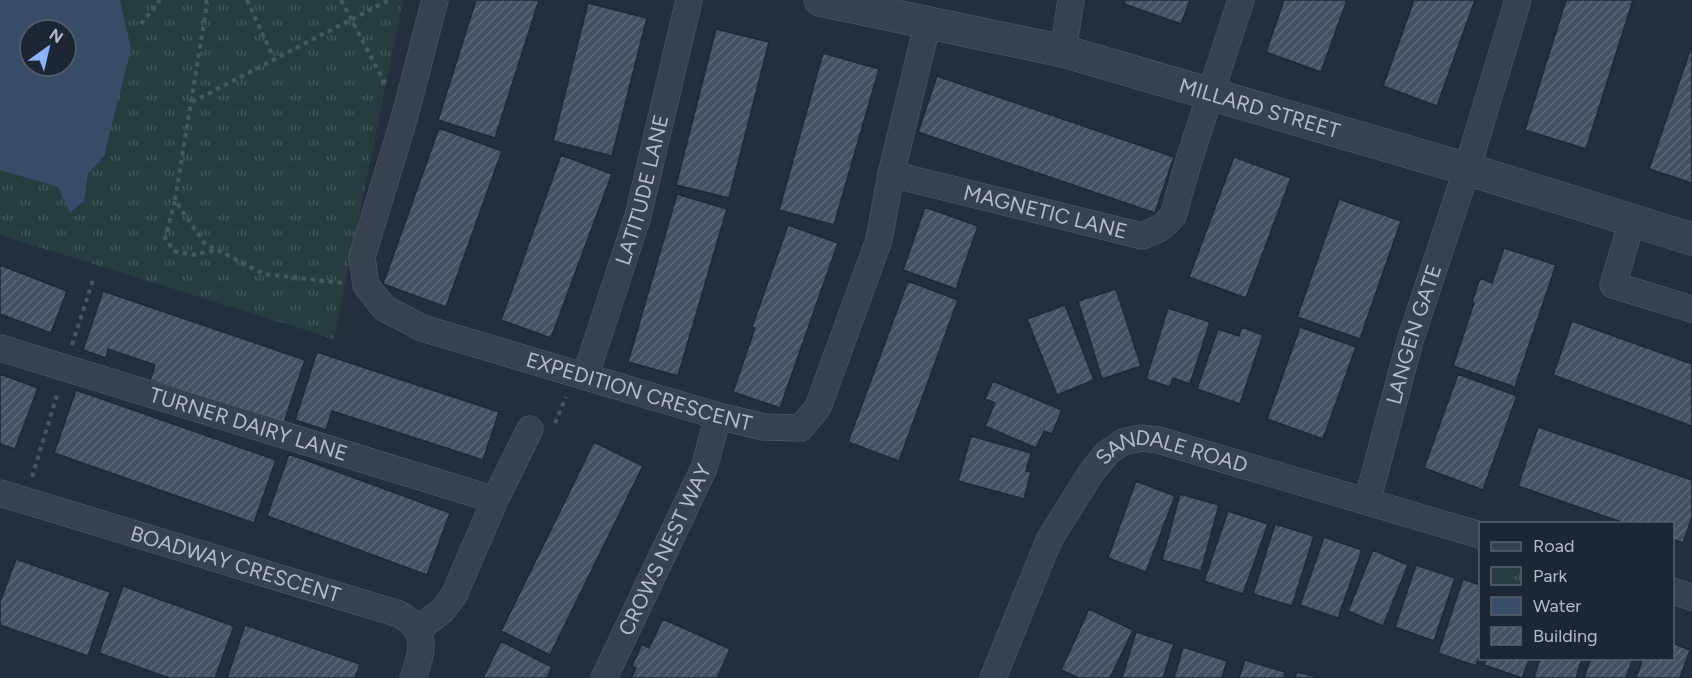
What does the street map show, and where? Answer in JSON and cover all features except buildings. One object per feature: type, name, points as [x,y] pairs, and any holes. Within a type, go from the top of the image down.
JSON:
[{"type":"street","points":[[366,285],[362,257],[404,119],[435,0]]},
{"type":"street","name":"LATITUDE LANE","points":[[580,375],[638,216],[689,0]]},
{"type":"street","name":"MILLARD STREET","points":[[820,0],[1063,51],[1467,169],[1692,239]]},
{"type":"street","points":[[1063,51],[1071,0]]},
{"type":"street","name":"MAGNETIC LANE","points":[[891,174],[1142,236],[1161,228],[1173,216],[1241,0]]},
{"type":"street","name":"LANGEN GATE","points":[[1367,502],[1410,341],[1467,169],[1518,0]]},
{"type":"street","name":"EXPEDITION CRESCENT","points":[[366,285],[384,308],[422,328],[718,416],[764,427],[801,428],[818,407],[879,240],[891,174],[928,22]]},
{"type":"street","points":[[1632,221],[1613,285],[1692,309]]},
{"type":"street","name":"TURNER DAIRY LANE","points":[[0,348],[495,500]]},
{"type":"street","name":"CROWS NEST WAY","points":[[604,678],[704,468],[718,416]]},
{"type":"street","points":[[413,678],[422,653],[422,642],[417,630],[443,610],[454,595],[495,500],[530,429]]},
{"type":"street","name":"SANDALE ROAD","points":[[993,678],[1049,540],[1101,459],[1111,448],[1123,442],[1141,438],[1158,440],[1479,535]]},
{"type":"street","name":"BOADWAY CRESCENT","points":[[0,494],[399,614],[417,630]]},
{"type":"street","points":[[1674,592],[1692,597]]},
{"type":"path","points":[[141,24],[160,0]]},
{"type":"path","points":[[206,0],[175,200],[165,238],[174,251],[192,255],[217,249]]},
{"type":"path","points":[[247,0],[274,59]]},
{"type":"path","points":[[341,0],[404,119]]},
{"type":"path","points":[[191,102],[388,0]]},
{"type":"path","points":[[175,200],[204,243],[264,274],[366,285]]},
{"type":"path","points":[[530,429],[549,437],[580,375]]},
{"type":"green space","points":[[0,0],[403,0],[334,339],[0,235]]},
{"type":"water","points":[[0,0],[120,0],[131,49],[104,156],[88,174],[84,201],[70,213],[58,187],[0,170]]}]
